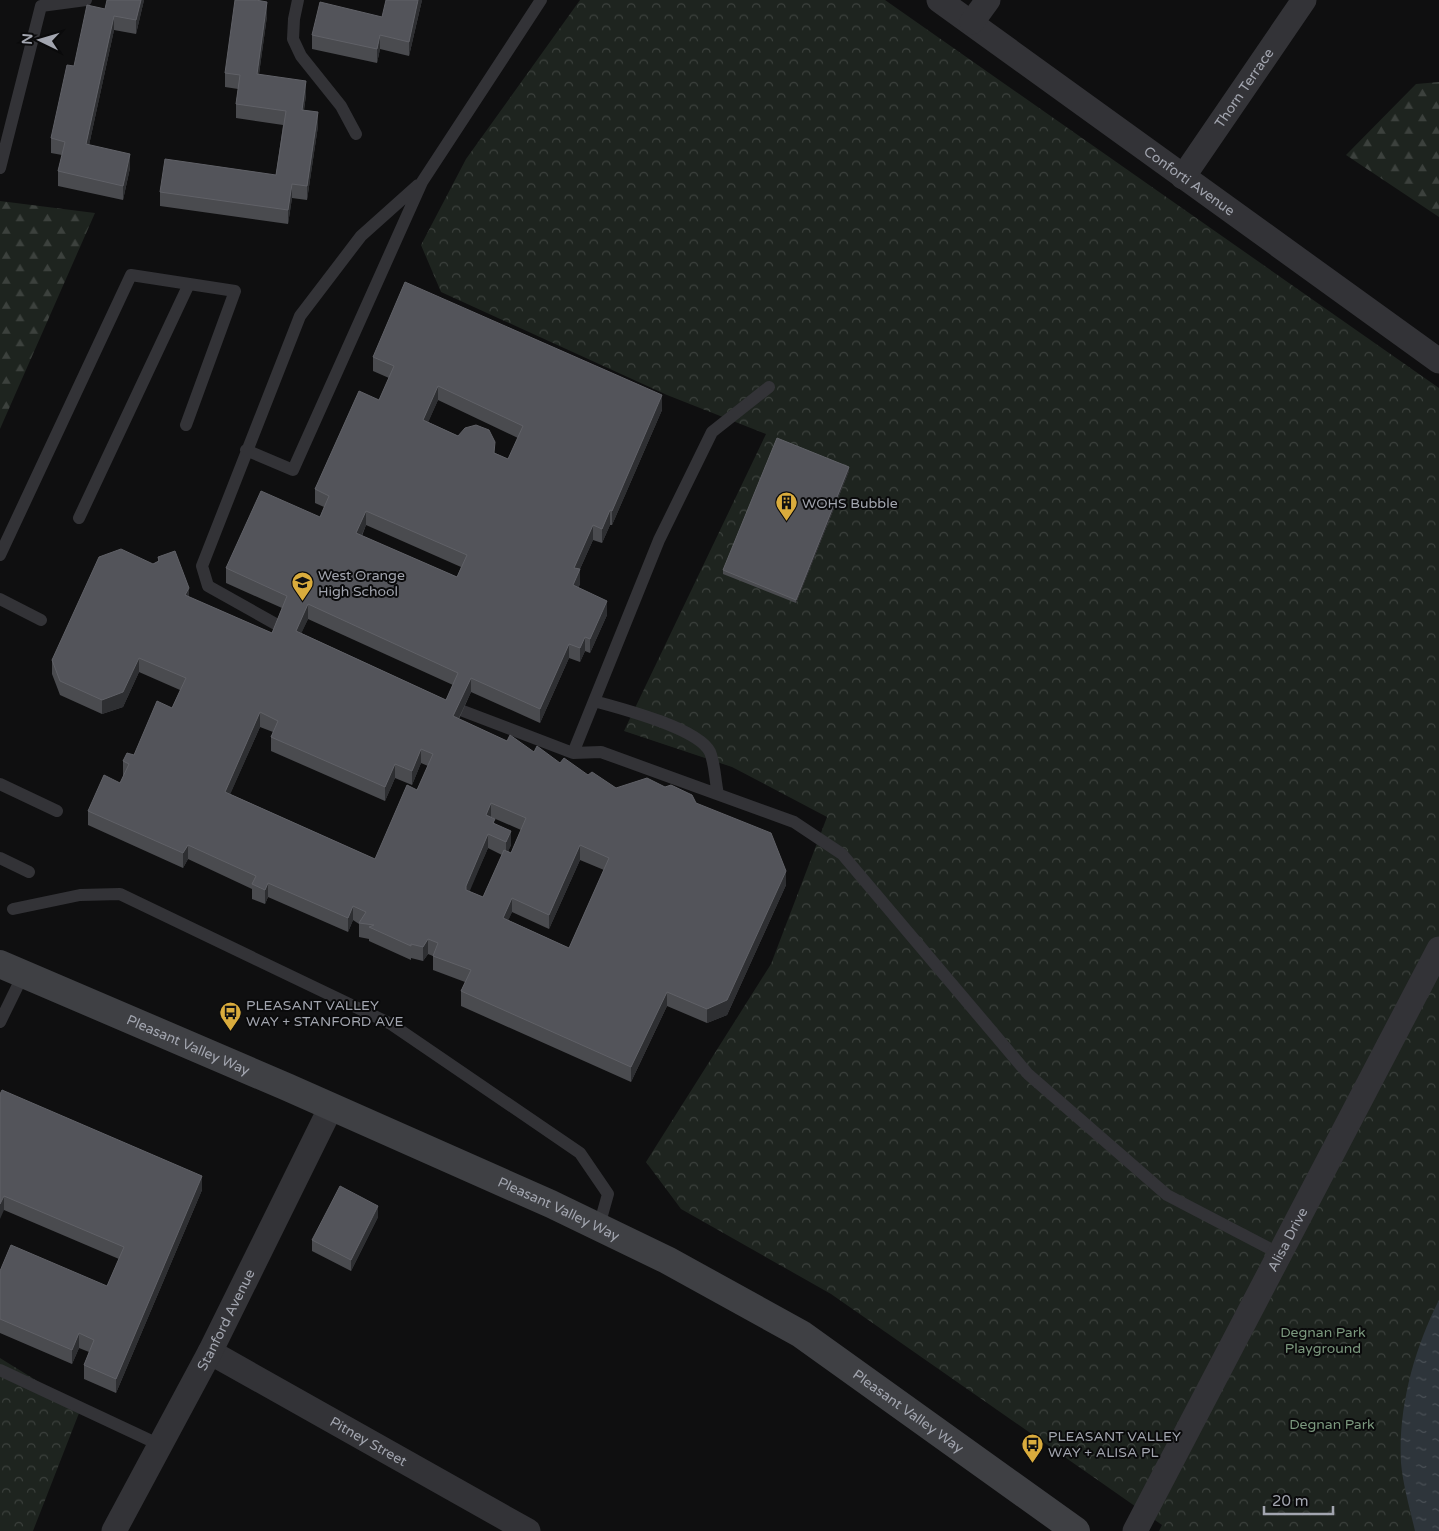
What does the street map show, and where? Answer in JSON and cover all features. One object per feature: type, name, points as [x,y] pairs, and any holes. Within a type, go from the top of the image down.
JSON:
[{"type":"main road","name":"Pleasant Valley Way","points":[[12,969],[331,1107],[599,1226],[802,1334],[1076,1531]]},
{"type":"street","name":"Conforti Avenue","points":[[939,0],[1439,361]]},
{"type":"street","points":[[972,22],[988,0]]},
{"type":"street","name":"Thorn Terrace","points":[[1183,177],[1304,0]]},
{"type":"street","name":"Alisa Drive","points":[[1135,1531],[1439,949]]},
{"type":"street","name":"Stanford Avenue","points":[[114,1531],[210,1352],[331,1107]]},
{"type":"street","name":"Pitney Street","points":[[210,1352],[528,1531]]},
{"type":"lane","points":[[0,168],[41,6],[86,0]]},
{"type":"lane","points":[[298,0],[294,19],[293,39],[301,56],[342,106],[356,134]]},
{"type":"lane","points":[[246,450],[293,470],[422,182],[541,0]]},
{"type":"lane","points":[[281,627],[208,586],[202,566],[300,316],[361,236],[422,182]]},
{"type":"lane","points":[[0,555],[131,275],[235,291],[186,424]]},
{"type":"lane","points":[[79,518],[189,284]]},
{"type":"lane","points":[[573,753],[660,540],[712,432],[769,387]]},
{"type":"lane","points":[[0,600],[41,620]]},
{"type":"lane","points":[[594,701],[635,711],[702,740],[710,753],[718,794]]},
{"type":"lane","points":[[463,710],[573,753],[601,752],[794,822],[842,854],[1028,1074],[1167,1195],[1280,1254]]},
{"type":"lane","points":[[0,784],[57,811]]},
{"type":"lane","points":[[0,858],[29,872]]},
{"type":"lane","points":[[13,909],[80,895],[120,894],[391,1024],[580,1152],[608,1194],[599,1226]]},
{"type":"lane","points":[[0,1022],[12,969]]},
{"type":"lane","points":[[0,1370],[160,1445]]},
{"type":"green space","points":[[580,0],[885,0],[1439,388],[1439,1531],[1159,1531],[1162,1525],[831,1294],[681,1209],[646,1162],[771,964],[827,817],[732,767],[624,731],[766,434],[667,395],[441,292],[421,245],[466,159]]},
{"type":"green space","points":[[1439,82],[1439,217],[1346,155],[1416,84]]},
{"type":"green space","points":[[0,201],[95,213],[0,429]]},
{"type":"green space","points":[[0,1358],[81,1408],[33,1531],[0,1531]]},
{"type":"water","points":[[1439,1300],[1439,1531],[1415,1531],[1401,1463],[1402,1421],[1415,1359]]},
{"type":"building","points":[[107,0],[141,0],[136,20],[114,16],[86,144],[130,154],[123,186],[58,171],[65,142],[51,138],[67,65],[74,66],[87,5],[105,9]]},
{"type":"building","points":[[235,0],[267,2],[257,74],[306,81],[302,110],[318,112],[307,186],[292,184],[288,210],[160,192],[165,159],[276,175],[286,111],[236,104],[240,75],[225,73]]},
{"type":"building","points":[[386,0],[418,0],[409,42],[380,35],[377,49],[312,35],[320,2],[382,17]]},
{"type":"building","name":"West Orange High School","points":[[405,282],[662,395],[612,511],[610,510],[602,529],[593,525],[574,568],[580,569],[573,585],[607,601],[590,639],[585,637],[580,648],[569,644],[540,709],[471,678],[453,716],[507,741],[510,735],[534,752],[537,746],[560,763],[564,758],[588,775],[592,772],[616,788],[647,778],[665,787],[671,785],[692,795],[696,803],[771,833],[786,871],[727,1000],[707,1009],[667,992],[631,1067],[461,991],[471,970],[433,956],[438,943],[428,939],[423,947],[411,944],[411,946],[369,927],[374,925],[359,923],[366,912],[353,906],[348,918],[268,883],[265,890],[252,884],[256,876],[188,845],[183,853],[88,811],[104,775],[120,783],[129,764],[123,761],[127,753],[134,755],[157,701],[172,708],[186,678],[139,658],[123,692],[102,700],[60,681],[52,660],[99,557],[121,549],[153,564],[159,561],[158,557],[175,551],[189,588],[185,595],[272,633],[287,596],[226,568],[261,491],[320,517],[329,496],[315,489],[359,391],[379,400],[394,366],[373,357]],"holes":[[[438,386],[523,426],[508,459],[494,453],[495,442],[489,430],[476,425],[465,428],[458,436],[423,420]],[[366,511],[467,555],[457,577],[356,533]],[[308,604],[458,673],[446,700],[296,631]],[[260,712],[278,721],[271,737],[385,787],[395,764],[412,771],[421,749],[433,754],[417,790],[407,785],[375,859],[225,792]],[[491,803],[526,818],[511,853],[504,850],[483,897],[466,890],[466,886],[488,834],[506,842],[511,831],[493,823],[495,819],[486,815]],[[580,845],[609,858],[569,948],[503,918],[512,898],[549,915]]]},
{"type":"building","name":"WOHS Bubble","points":[[777,438],[849,467],[796,600],[723,570]]},
{"type":"building","points":[[2,1090],[202,1176],[116,1379],[84,1365],[94,1340],[79,1333],[72,1350],[0,1319],[0,1271],[11,1245],[107,1286],[124,1247],[4,1196],[0,1204],[0,1094]]},
{"type":"building","points":[[340,1186],[378,1206],[351,1260],[312,1240]]},
{"type":"place","name":"WOHS Bubble","points":[[786,522]]},
{"type":"place","name":"West Orange High School","points":[[302,602]]},
{"type":"place","name":"PLEASANT VALLEY WAY + STANFORD AVE","points":[[230,1032]]},
{"type":"place","name":"PLEASANT VALLEY WAY + ALISA PL","points":[[1032,1463]]},
{"type":"park label","name":"Degnan Park Playground","points":[[1323,1340]]},
{"type":"park label","name":"Degnan Park","points":[[1332,1424]]}]
